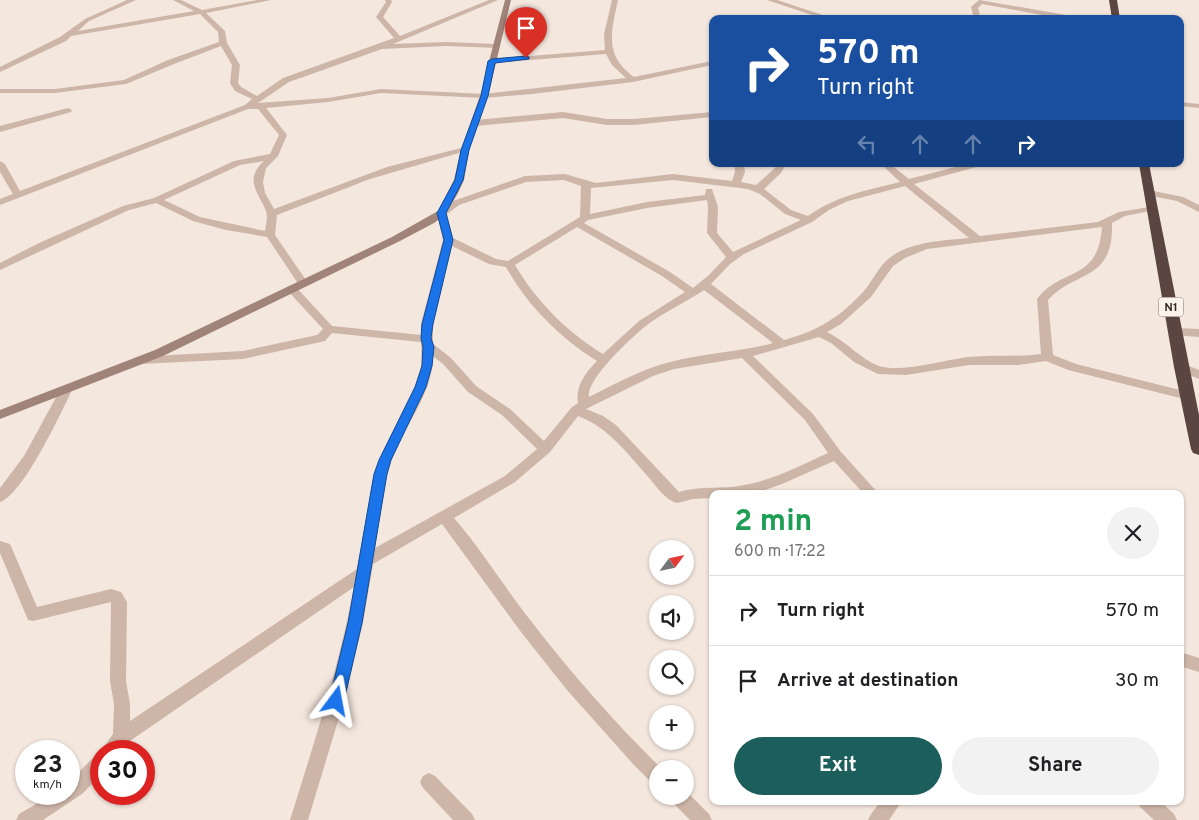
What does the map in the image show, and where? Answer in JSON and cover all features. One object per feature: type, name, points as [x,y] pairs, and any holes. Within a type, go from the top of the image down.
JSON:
[{"type":"highway","points":[[1113,0],[1115,15]]},
{"type":"highway","name":"N1","points":[[1145,167],[1181,367],[1199,449]]},
{"type":"street","points":[[0,70],[58,42],[87,20],[133,0]]},
{"type":"street","points":[[176,0],[201,12],[221,31],[223,44],[236,65],[234,83],[238,89],[258,102],[283,135],[274,156],[262,167],[258,182],[260,192],[272,213],[270,235],[303,283]]},
{"type":"street","points":[[69,34],[268,0]]},
{"type":"street","points":[[388,0],[389,2],[379,17],[398,38]]},
{"type":"street","points":[[0,202],[246,107],[258,102],[286,80],[378,47],[495,0]]},
{"type":"street","points":[[299,820],[336,701],[366,566],[380,474],[388,452],[421,387],[427,366],[428,324],[448,240],[442,213],[459,180],[465,150],[484,96],[508,0]]},
{"type":"street","points":[[615,0],[607,38],[608,52],[614,64],[633,80]]},
{"type":"street","points":[[770,0],[819,15]]},
{"type":"street","points":[[975,15],[974,7],[982,1],[1056,15]]},
{"type":"street","points":[[0,91],[55,91],[126,82],[171,62],[223,44]]},
{"type":"street","points":[[378,47],[446,44],[496,46]]},
{"type":"street","points":[[492,61],[608,52]]},
{"type":"street","points":[[258,102],[328,100],[386,90],[444,96],[484,96],[532,92],[633,80],[709,64]]},
{"type":"street","points":[[1184,104],[1199,106]]},
{"type":"street","points":[[0,129],[68,110]]},
{"type":"street","points":[[476,123],[563,115],[608,122],[709,116]]},
{"type":"street","points":[[272,213],[371,174],[416,160],[465,150]]},
{"type":"street","points":[[0,267],[43,245],[126,208],[157,200],[237,164],[274,156]]},
{"type":"street","points":[[0,164],[18,195]]},
{"type":"street","points":[[736,184],[740,172],[739,167]]},
{"type":"street","points":[[758,189],[780,167]]},
{"type":"street","points":[[889,167],[978,240]]},
{"type":"street","points":[[580,407],[582,393],[589,378],[604,360],[643,324],[705,285],[732,257],[809,220],[826,208],[845,199],[965,167]]},
{"type":"street","points":[[0,415],[140,360],[396,239],[431,221],[456,202],[525,179],[565,177],[596,186],[673,177],[736,184],[758,189],[783,206],[788,212],[809,220]]},
{"type":"street","points":[[707,181],[711,197],[712,233],[732,257]]},
{"type":"street","points":[[581,221],[586,184]]},
{"type":"street","points":[[1149,193],[1180,199],[1199,209]]},
{"type":"street","points":[[510,266],[514,260],[581,221],[630,208],[711,197]]},
{"type":"street","points":[[157,200],[169,208],[197,220],[270,235]]},
{"type":"street","points":[[119,740],[366,566],[444,516],[510,479],[545,449],[580,407],[648,373],[672,365],[746,354],[819,333],[837,322],[867,295],[877,283],[882,272],[890,264],[901,256],[925,246],[1100,225],[1122,214],[1152,208]]},
{"type":"street","points":[[581,221],[693,293]]},
{"type":"street","points":[[1047,357],[1042,299],[1052,288],[1092,268],[1108,236],[1107,223]]},
{"type":"street","points":[[448,240],[493,262],[510,266],[533,299],[547,314],[590,352],[604,360]]},
{"type":"street","points":[[705,285],[750,322],[782,343]]},
{"type":"street","points":[[291,288],[329,329],[427,343],[447,361],[472,389],[506,412],[545,449]]},
{"type":"street","points":[[140,360],[243,355],[321,338],[329,329]]},
{"type":"street","points":[[1176,332],[1199,333]]},
{"type":"street","points":[[819,333],[835,340],[858,359],[878,370],[906,371],[969,361],[1018,360],[1047,357],[1072,367],[1188,396]]},
{"type":"street","points":[[746,354],[809,417],[836,455],[868,490]]},
{"type":"street","points":[[1181,367],[1199,375]]},
{"type":"street","points":[[0,497],[15,482],[34,454],[66,390]]},
{"type":"street","points":[[580,407],[611,428],[669,492],[677,498],[690,492],[709,493]]},
{"type":"street","points":[[747,490],[836,455]]},
{"type":"street","points":[[444,516],[479,559],[526,626],[636,756],[649,768]]},
{"type":"street","points":[[0,547],[5,548],[33,615],[111,595],[116,596],[119,602],[118,681],[122,704],[121,737]]},
{"type":"street","points":[[1184,659],[1199,665]]},
{"type":"street","points":[[25,820],[68,796],[90,777]]},
{"type":"street","points":[[429,782],[466,820]]},
{"type":"street","points":[[687,805],[702,820]]},
{"type":"street","points":[[877,820],[890,805]]},
{"type":"street","points":[[1151,805],[1168,820]]},
{"type":"route","points":[[336,701],[355,623],[380,474],[421,387],[427,366],[429,347],[426,338],[428,324],[448,240],[442,213],[459,180],[465,150],[476,123],[492,61],[526,58]]}]
